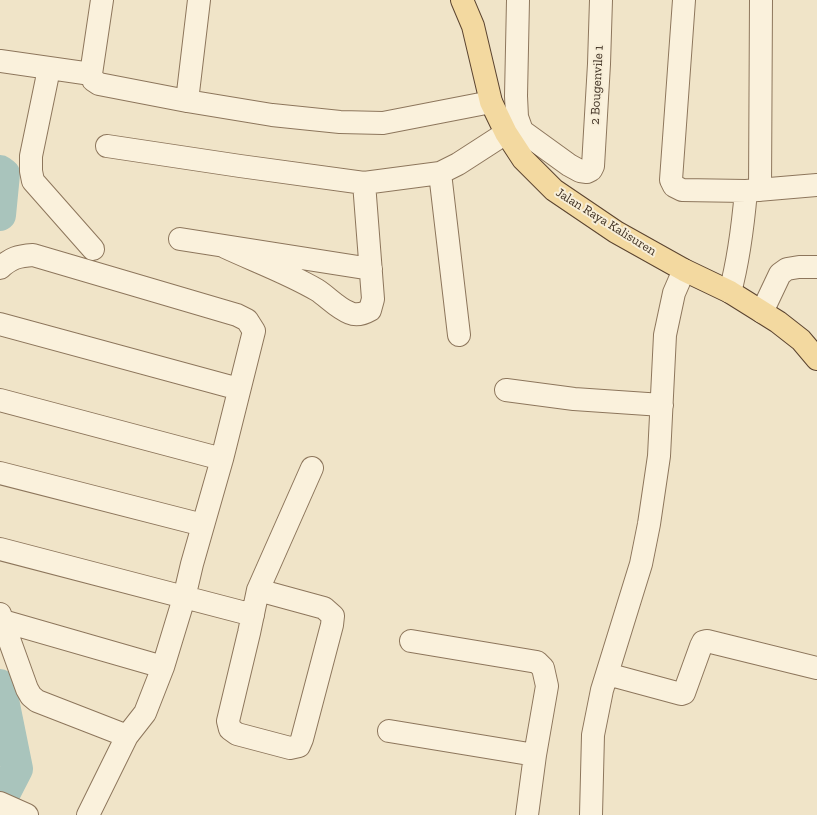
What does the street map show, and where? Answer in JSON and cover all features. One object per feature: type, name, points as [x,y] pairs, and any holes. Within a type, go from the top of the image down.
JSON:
[{"type":"main road","name":"Jalan Raya Kalisuren","points":[[462,0],[473,26],[491,102],[506,132],[523,160],[554,190],[616,232],[684,270],[730,292],[762,312],[802,340],[817,359]]},
{"type":"street","points":[[102,0],[91,74],[93,80],[99,84],[187,101],[272,115],[340,122],[383,123],[491,102]]},
{"type":"street","points":[[187,101],[199,0]]},
{"type":"street","name":"2 Bougenvile 1","points":[[518,0],[516,117],[522,131],[569,165],[580,171],[587,172],[591,170],[593,166],[599,72],[601,0]]},
{"type":"street","points":[[684,0],[671,180],[674,186],[682,190],[753,191],[817,185]]},
{"type":"street","points":[[730,292],[753,191],[761,0]]},
{"type":"street","points":[[0,61],[91,74]]},
{"type":"street","points":[[49,69],[31,156],[33,181],[93,249]]},
{"type":"street","points":[[107,146],[364,183],[440,173],[458,164],[506,132]]},
{"type":"street","points":[[440,173],[460,335]]},
{"type":"street","points":[[225,247],[299,280],[318,290],[338,306],[350,313],[361,315],[370,310],[373,299],[364,183]]},
{"type":"street","points":[[180,239],[371,269]]},
{"type":"street","points":[[0,268],[7,262],[19,256],[33,255],[237,315],[247,320],[254,330],[222,459],[184,598],[163,667],[145,713],[127,736],[88,815]]},
{"type":"street","points":[[762,312],[780,274],[787,269],[817,266]]},
{"type":"street","points":[[591,815],[594,735],[602,690],[643,557],[655,493],[658,463],[665,335],[674,293],[684,270]]},
{"type":"street","points":[[0,324],[239,389]]},
{"type":"street","points":[[506,390],[574,399],[662,405]]},
{"type":"street","points":[[0,400],[222,459]]},
{"type":"street","points":[[258,590],[294,598],[324,608],[332,616],[332,625],[299,746],[290,748],[237,734],[230,729],[228,721],[258,590],[312,468]]},
{"type":"street","points":[[0,473],[203,525]]},
{"type":"street","points":[[0,549],[253,615]]},
{"type":"street","points":[[2,618],[163,667]]},
{"type":"street","points":[[2,618],[27,689],[31,696],[37,701],[127,736]]},
{"type":"street","points":[[411,640],[537,662],[543,668],[547,686],[535,755],[527,815]]},
{"type":"street","points":[[607,674],[684,694],[701,646],[703,642],[707,641],[817,668]]},
{"type":"street","points":[[389,731],[535,755]]},
{"type":"street","points":[[0,803],[25,814]]},
{"type":"waterway","points":[[0,171],[4,174],[0,215]]},
{"type":"waterway","points":[[0,685],[17,769],[0,802]]}]
